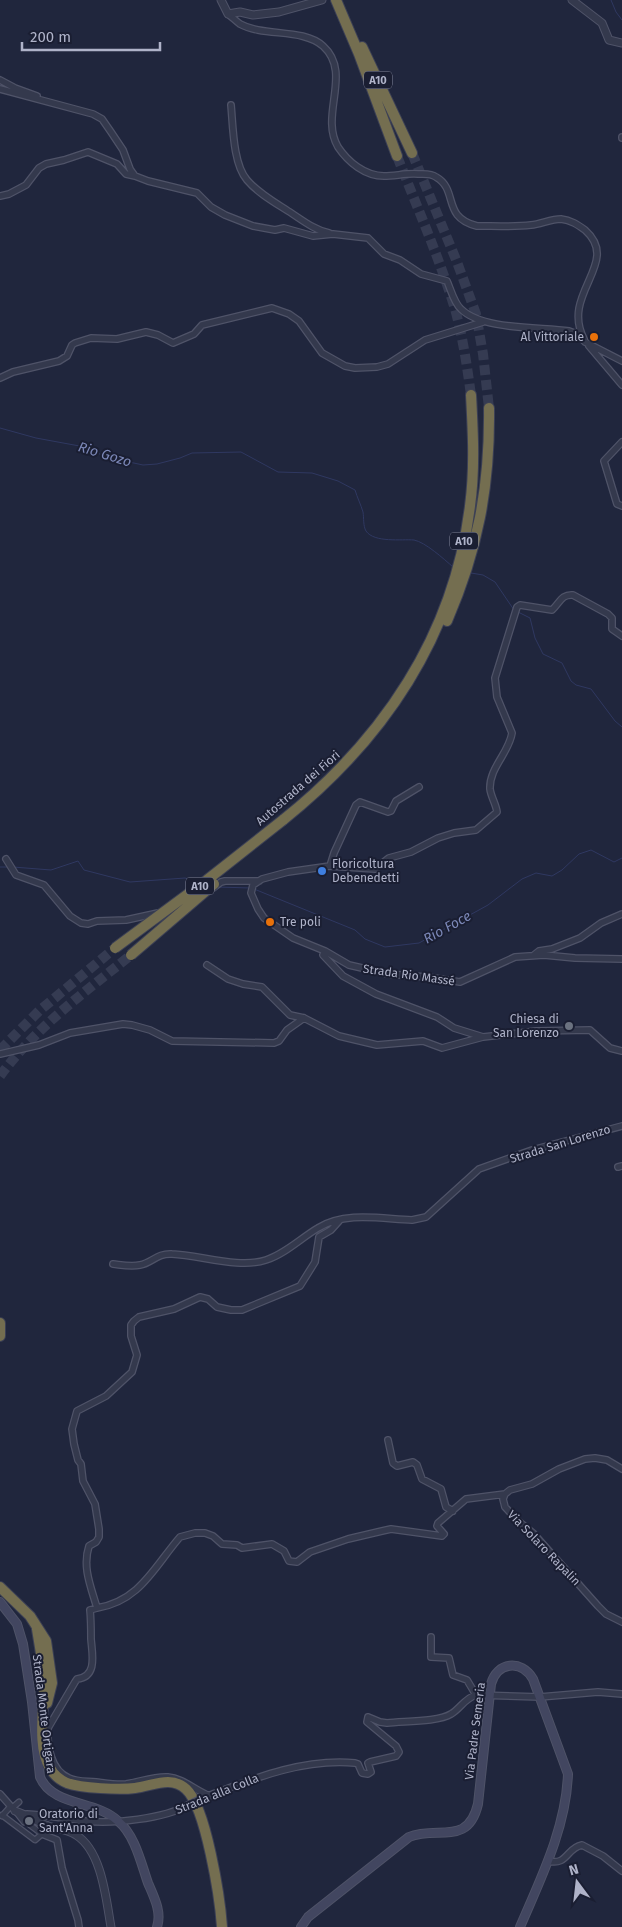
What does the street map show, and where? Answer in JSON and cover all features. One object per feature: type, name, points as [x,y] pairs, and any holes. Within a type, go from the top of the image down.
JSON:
[{"type":"highway","name":"A10","points":[[341,4],[412,153]]},
{"type":"highway","name":"A10","points":[[341,4],[397,156]]},
{"type":"highway","name":"Autostrada dei Fiori","points":[[415,678],[445,609],[466,532],[473,477],[471,396]]},
{"type":"highway","name":"Autostrada dei Fiori","points":[[115,948],[320,797],[361,757],[390,721],[454,604],[464,580],[478,532],[488,466],[489,408]]},
{"type":"highway","name":"Autostrada dei Fiori","points":[[131,955],[285,822]]},
{"type":"highway","points":[[0,1323],[0,1336]]},
{"type":"highway","points":[[0,1587],[30,1616],[47,1646],[52,1684],[43,1716],[43,1733],[46,1760],[55,1776],[66,1782],[121,1789],[170,1782],[181,1785],[189,1792],[206,1831],[222,1927]]},
{"type":"main road","name":"Strada Monte Ortigara","points":[[0,1602],[17,1624],[23,1644],[37,1736],[40,1777],[46,1788],[64,1799],[107,1813],[118,1820]]},
{"type":"main road","name":"Via Padre Semeria","points":[[301,1927],[308,1917],[410,1837],[422,1833],[453,1832],[469,1825],[478,1804],[489,1696],[493,1677],[497,1671],[510,1665],[517,1665],[530,1673],[568,1774],[558,1832],[520,1927]]},
{"type":"main road","points":[[118,1820],[129,1835],[156,1902],[160,1921],[158,1927]]},
{"type":"street","points":[[221,0],[228,14],[238,23],[250,28],[311,38],[325,47],[335,64],[336,75],[332,125],[337,145],[351,163],[361,170],[382,176],[434,175],[445,184],[452,209],[456,215],[469,224],[477,226],[531,225],[560,219],[569,220],[578,224],[596,239],[600,256],[580,304],[578,316],[581,334],[585,342],[622,361]]},
{"type":"street","points":[[228,14],[240,12],[253,15],[279,12],[322,0]]},
{"type":"street","points":[[572,0],[602,23],[609,40],[622,43]]},
{"type":"street","points":[[0,80],[15,88],[52,102]]},
{"type":"street","points":[[0,89],[93,114],[102,119],[123,150],[130,169],[136,176]]},
{"type":"street","points":[[231,105],[240,168],[246,179],[256,188],[306,223],[321,231],[368,238],[384,254],[400,260],[421,274],[447,282],[459,308],[473,318],[505,326],[569,331],[577,334],[622,384]]},
{"type":"street","points":[[0,196],[9,194],[26,185],[39,168],[46,164],[88,152],[117,164],[126,174],[197,193],[211,206],[225,215],[253,226],[275,230],[284,228],[313,236],[333,234]]},
{"type":"street","points":[[0,378],[13,372],[59,361],[67,356],[75,342],[91,338],[117,339],[146,332],[168,342],[178,343],[194,334],[202,325],[272,308],[289,314],[299,321],[322,353],[346,366],[355,368],[377,367],[388,364],[425,340],[485,321]]},
{"type":"street","points":[[622,442],[604,461],[617,504],[622,506]]},
{"type":"street","name":"Strada Rio Massé","points":[[622,636],[612,629],[612,618],[608,614],[573,595],[563,597],[552,610],[520,605],[516,610],[495,678],[497,697],[512,733],[511,740],[493,774],[490,789],[497,812],[476,830],[454,833],[438,838],[411,852],[389,858],[375,868],[330,866],[288,872],[259,881],[253,886],[251,893],[264,918],[293,938],[324,951],[341,962],[374,972],[460,982],[515,957],[534,955],[622,959]]},
{"type":"street","points":[[330,866],[356,804],[360,802],[388,812],[391,811],[396,801],[419,787]]},
{"type":"street","points":[[6,859],[16,875],[44,885],[70,916],[81,924],[148,916],[189,904],[204,897],[221,882],[259,881]]},
{"type":"street","points":[[534,955],[539,951],[552,949],[580,938],[601,923],[622,914]]},
{"type":"street","points":[[324,951],[323,956],[342,976],[376,994],[437,1017],[454,1028],[484,1037]]},
{"type":"street","points":[[207,965],[228,979],[262,987],[290,1015],[304,1018],[339,1036],[377,1045],[423,1040],[442,1048],[484,1037],[536,1031],[590,1030],[610,1048],[622,1052]]},
{"type":"street","points":[[0,1054],[32,1047],[70,1033],[123,1024],[132,1024],[150,1030],[172,1041],[274,1042],[279,1041],[287,1030],[304,1018]]},
{"type":"street","name":"Strada San Lorenzo","points":[[113,1264],[141,1265],[154,1257],[171,1254],[239,1262],[259,1262],[276,1256],[320,1226],[340,1220],[354,1218],[419,1219],[434,1210],[479,1169],[532,1150],[622,1126]]},
{"type":"street","points":[[97,1608],[88,1579],[86,1557],[89,1546],[96,1542],[99,1537],[99,1529],[95,1504],[82,1476],[82,1468],[74,1444],[72,1429],[77,1411],[106,1396],[132,1372],[138,1355],[131,1336],[131,1325],[134,1321],[144,1316],[174,1309],[200,1297],[217,1306],[230,1310],[242,1310],[300,1286],[315,1262],[319,1237],[331,1230],[340,1220]]},
{"type":"street","points":[[388,1440],[393,1463],[397,1466],[413,1462],[417,1465],[422,1479],[441,1489],[446,1507],[453,1511]]},
{"type":"street","name":"Via Solaro Rapalin","points":[[622,1469],[607,1460],[585,1459],[559,1469],[532,1484],[510,1490],[503,1499],[505,1507],[533,1533],[606,1614],[622,1622]]},
{"type":"street","points":[[210,1796],[170,1777],[126,1784],[77,1780],[68,1778],[59,1771],[48,1744],[46,1729],[75,1682],[78,1679],[84,1678],[90,1671],[94,1657],[90,1610],[120,1601],[129,1596],[142,1585],[180,1537],[186,1535],[205,1534],[213,1536],[222,1544],[237,1545],[242,1548],[272,1544],[284,1552],[289,1561],[297,1562],[310,1552],[348,1539],[391,1529],[442,1536],[444,1534],[437,1526],[438,1523],[466,1499],[505,1494]]},
{"type":"street","points":[[431,1637],[431,1657],[449,1658],[453,1674],[467,1680],[476,1695],[540,1697],[598,1692],[622,1694]]},
{"type":"street","name":"Strada alla Colla","points":[[26,1818],[74,1819],[83,1821],[156,1816],[179,1810],[200,1799],[268,1773],[322,1762],[356,1763],[362,1773],[368,1774],[371,1772],[368,1763],[393,1758],[399,1752],[396,1746],[367,1722],[368,1718],[387,1723],[439,1719],[451,1714],[468,1698],[476,1695]]},
{"type":"street","points":[[0,1794],[12,1809],[26,1818],[66,1830],[77,1836],[87,1846],[95,1858],[104,1887],[111,1927]]},
{"type":"street","points":[[19,1802],[2,1816],[35,1840],[42,1834],[47,1825]]},
{"type":"street","points":[[30,1825],[42,1834],[53,1837],[59,1844],[62,1868],[79,1927]]},
{"type":"street","points":[[548,1861],[558,1863],[575,1847],[582,1845],[603,1856],[622,1871]]},
{"type":"waterway","points":[[611,0],[622,20]]},
{"type":"waterway","name":"Rio Gozo","points":[[0,428],[36,438],[85,447],[106,457],[143,465],[157,464],[192,453],[241,452],[278,472],[312,473],[338,481],[355,490],[363,512],[365,529],[370,535],[382,539],[418,541],[434,551],[453,567]]},
{"type":"waterway","name":"Rio Gozo","points":[[471,573],[483,575],[495,582],[514,610]]},
{"type":"waterway","name":"Rio Gozo","points":[[518,612],[530,618],[535,638],[543,654],[562,663],[571,681],[576,685],[591,689],[615,721],[622,727]]},
{"type":"waterway","name":"Rio Foce","points":[[254,889],[355,930],[365,939],[385,947],[419,943],[488,905],[522,879],[536,873],[552,876],[562,870],[579,854],[591,850],[614,862],[622,858]]},
{"type":"waterway","name":"Rio Foce","points":[[13,867],[51,870],[78,861],[84,870],[130,882],[185,878],[199,882]]},
{"type":"waterway","name":"Rio Foce","points":[[0,867],[9,867]]},
{"type":"waterway","name":"Rio Foce","points":[[217,887],[250,888]]},
{"type":"tunnel","points":[[412,153],[457,262],[476,314],[489,408]]},
{"type":"tunnel","points":[[397,156],[435,251],[455,309],[463,341],[471,395]]},
{"type":"tunnel","points":[[0,1050],[39,1011],[115,948]]},
{"type":"tunnel","points":[[0,1076],[45,1026],[131,955]]},
{"type":"place","name":"Al Vittoriale","points":[[594,337]]},
{"type":"place","name":"Floricoltura Debenedetti","points":[[322,871]]},
{"type":"place","name":"Tre poli","points":[[270,922]]},
{"type":"place","name":"Chiesa di San Lorenzo","points":[[569,1026]]},
{"type":"place","name":"Oratorio di Sant'Anna","points":[[29,1821]]}]
